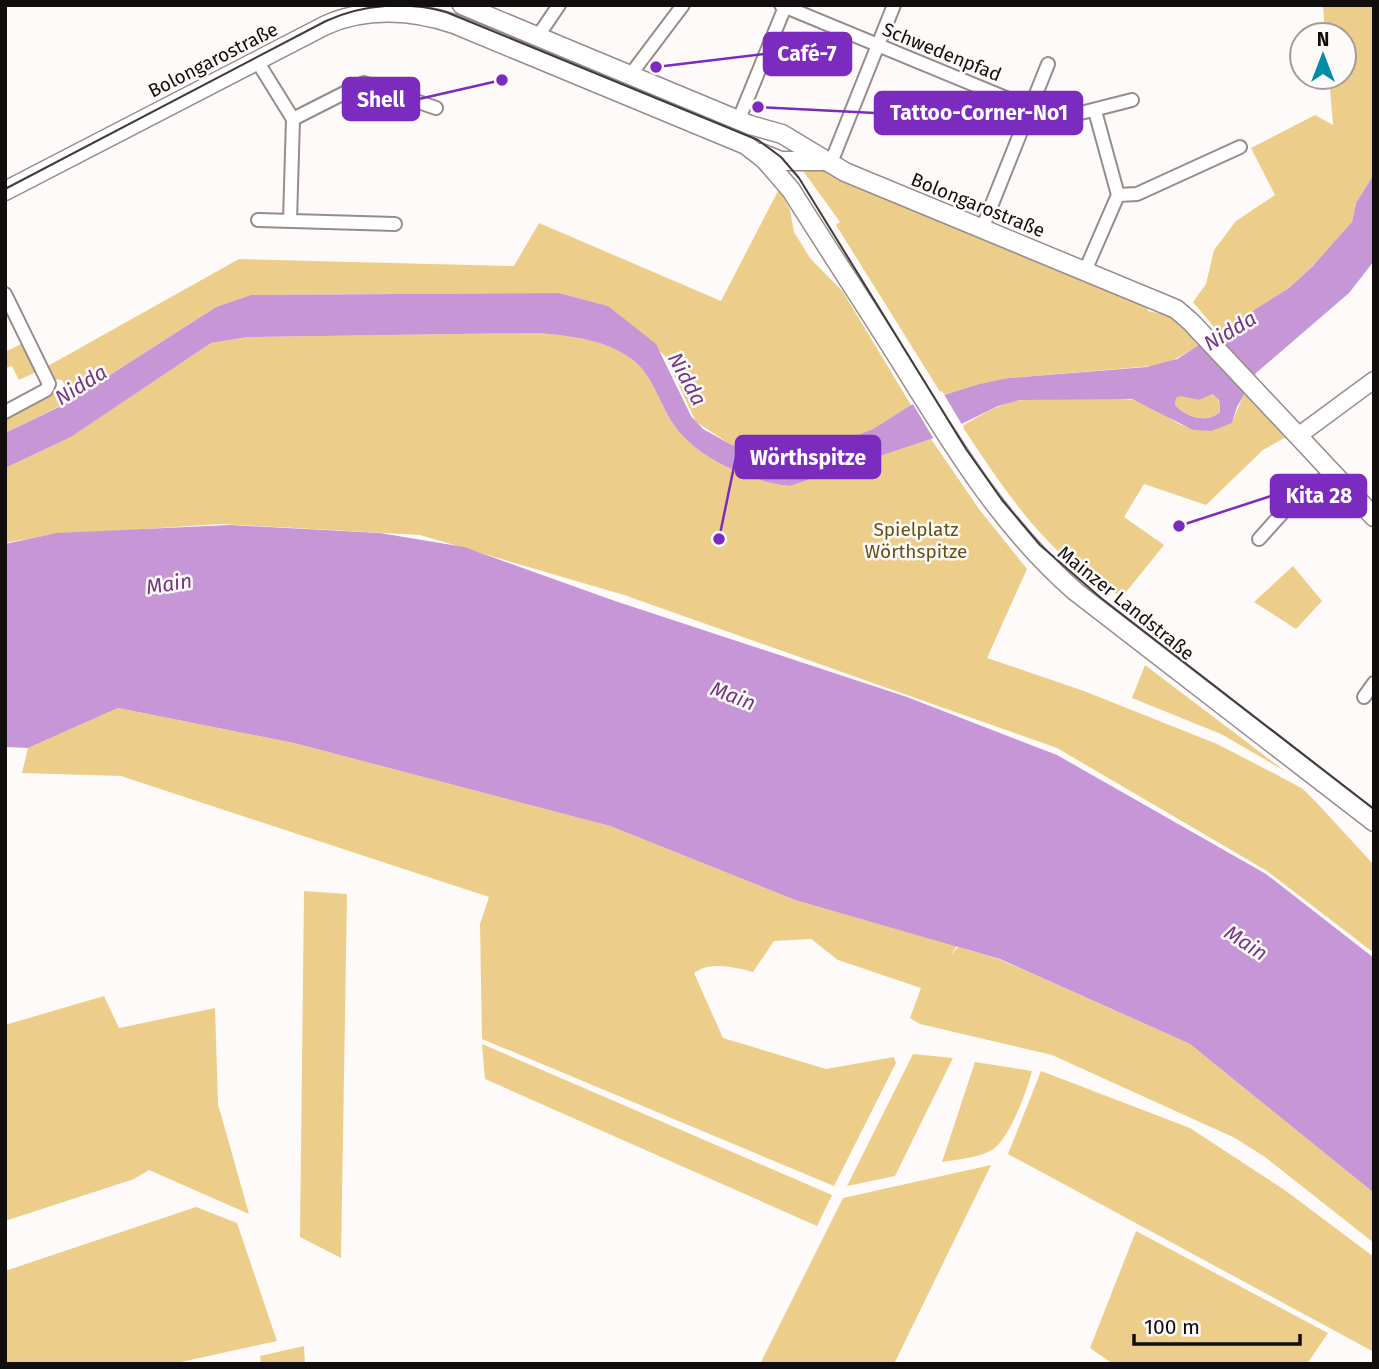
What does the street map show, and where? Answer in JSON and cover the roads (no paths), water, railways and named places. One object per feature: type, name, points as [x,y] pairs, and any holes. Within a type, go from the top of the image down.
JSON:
[{"type":"main road","points":[[345,17],[361,5]]},
{"type":"main road","points":[[462,5],[745,122],[782,134],[793,156],[791,190]]},
{"type":"main road","name":"Bolongarostraße","points":[[5,191],[345,17],[409,10],[454,24],[746,145],[765,160],[791,190]]},
{"type":"main road","points":[[745,122],[793,156]]},
{"type":"main road","points":[[746,145],[826,163]]},
{"type":"main road","name":"Bolongarostraße","points":[[826,163],[1176,309],[1374,517]]},
{"type":"main road","name":"Mainzer Landstraße","points":[[791,190],[957,453],[1004,520],[1050,569],[1374,822]]},
{"type":"street","points":[[538,36],[559,5]]},
{"type":"street","points":[[631,74],[683,5]]},
{"type":"street","points":[[826,163],[894,5]]},
{"type":"street","points":[[745,122],[783,6]]},
{"type":"street","name":"Schwedenpfad","points":[[783,6],[1057,119],[1132,100]]},
{"type":"street","points":[[257,61],[293,119],[290,221]]},
{"type":"street","points":[[982,229],[1048,64]]},
{"type":"street","points":[[293,119],[364,83],[436,108]]},
{"type":"street","points":[[1085,271],[1118,195],[1096,110]]},
{"type":"street","points":[[1118,195],[1137,194],[1240,146]]},
{"type":"street","points":[[258,220],[395,224]]},
{"type":"street","points":[[5,294],[49,387],[5,412]]},
{"type":"street","points":[[1294,432],[1374,380]]},
{"type":"street","points":[[1259,539],[1286,509],[1332,472]]},
{"type":"street","points":[[1364,697],[1374,683]]},
{"type":"water","name":"Nidda","points":[[1374,174],[1374,261],[1349,293],[1256,373],[1237,407],[1232,423],[1211,431],[1193,430],[1132,399],[1020,400],[998,406],[931,439],[790,486],[742,474],[696,448],[674,425],[641,367],[623,354],[600,343],[537,333],[248,337],[211,343],[71,437],[5,468],[5,433],[63,405],[216,307],[251,295],[559,293],[608,306],[656,344],[691,416],[703,429],[730,444],[752,452],[780,459],[797,459],[873,429],[911,405],[980,384],[1009,378],[1147,367],[1177,359],[1289,288],[1313,266],[1352,222],[1356,203]],"holes":[[[1213,394],[1219,400],[1220,412],[1209,418],[1190,416],[1175,405],[1176,398],[1181,396],[1199,400]]]},
{"type":"water","name":"Main","points":[[230,525],[380,533],[464,547],[615,601],[907,697],[1057,755],[1266,874],[1374,958],[1374,1193],[1190,1044],[1000,959],[795,900],[610,826],[294,743],[118,708],[28,748],[5,747],[5,544],[57,533]]},
{"type":"tram line","points":[[5,189],[326,21],[355,11],[385,6],[416,6],[446,12],[758,140],[781,157],[799,178],[966,449],[1002,500],[1040,545],[1101,598],[1374,809]]},
{"type":"place","name":"Café-7","points":[[656,67]]},
{"type":"place","name":"Shell","points":[[502,80]]},
{"type":"place","name":"Tattoo-Corner-No1","points":[[758,107]]},
{"type":"place","name":"Kita 28","points":[[1179,526]]},
{"type":"place","name":"Wörthspitze","points":[[719,539]]},
{"type":"park label","name":"Spielplatz Wörthspitze","points":[[916,540]]}]
